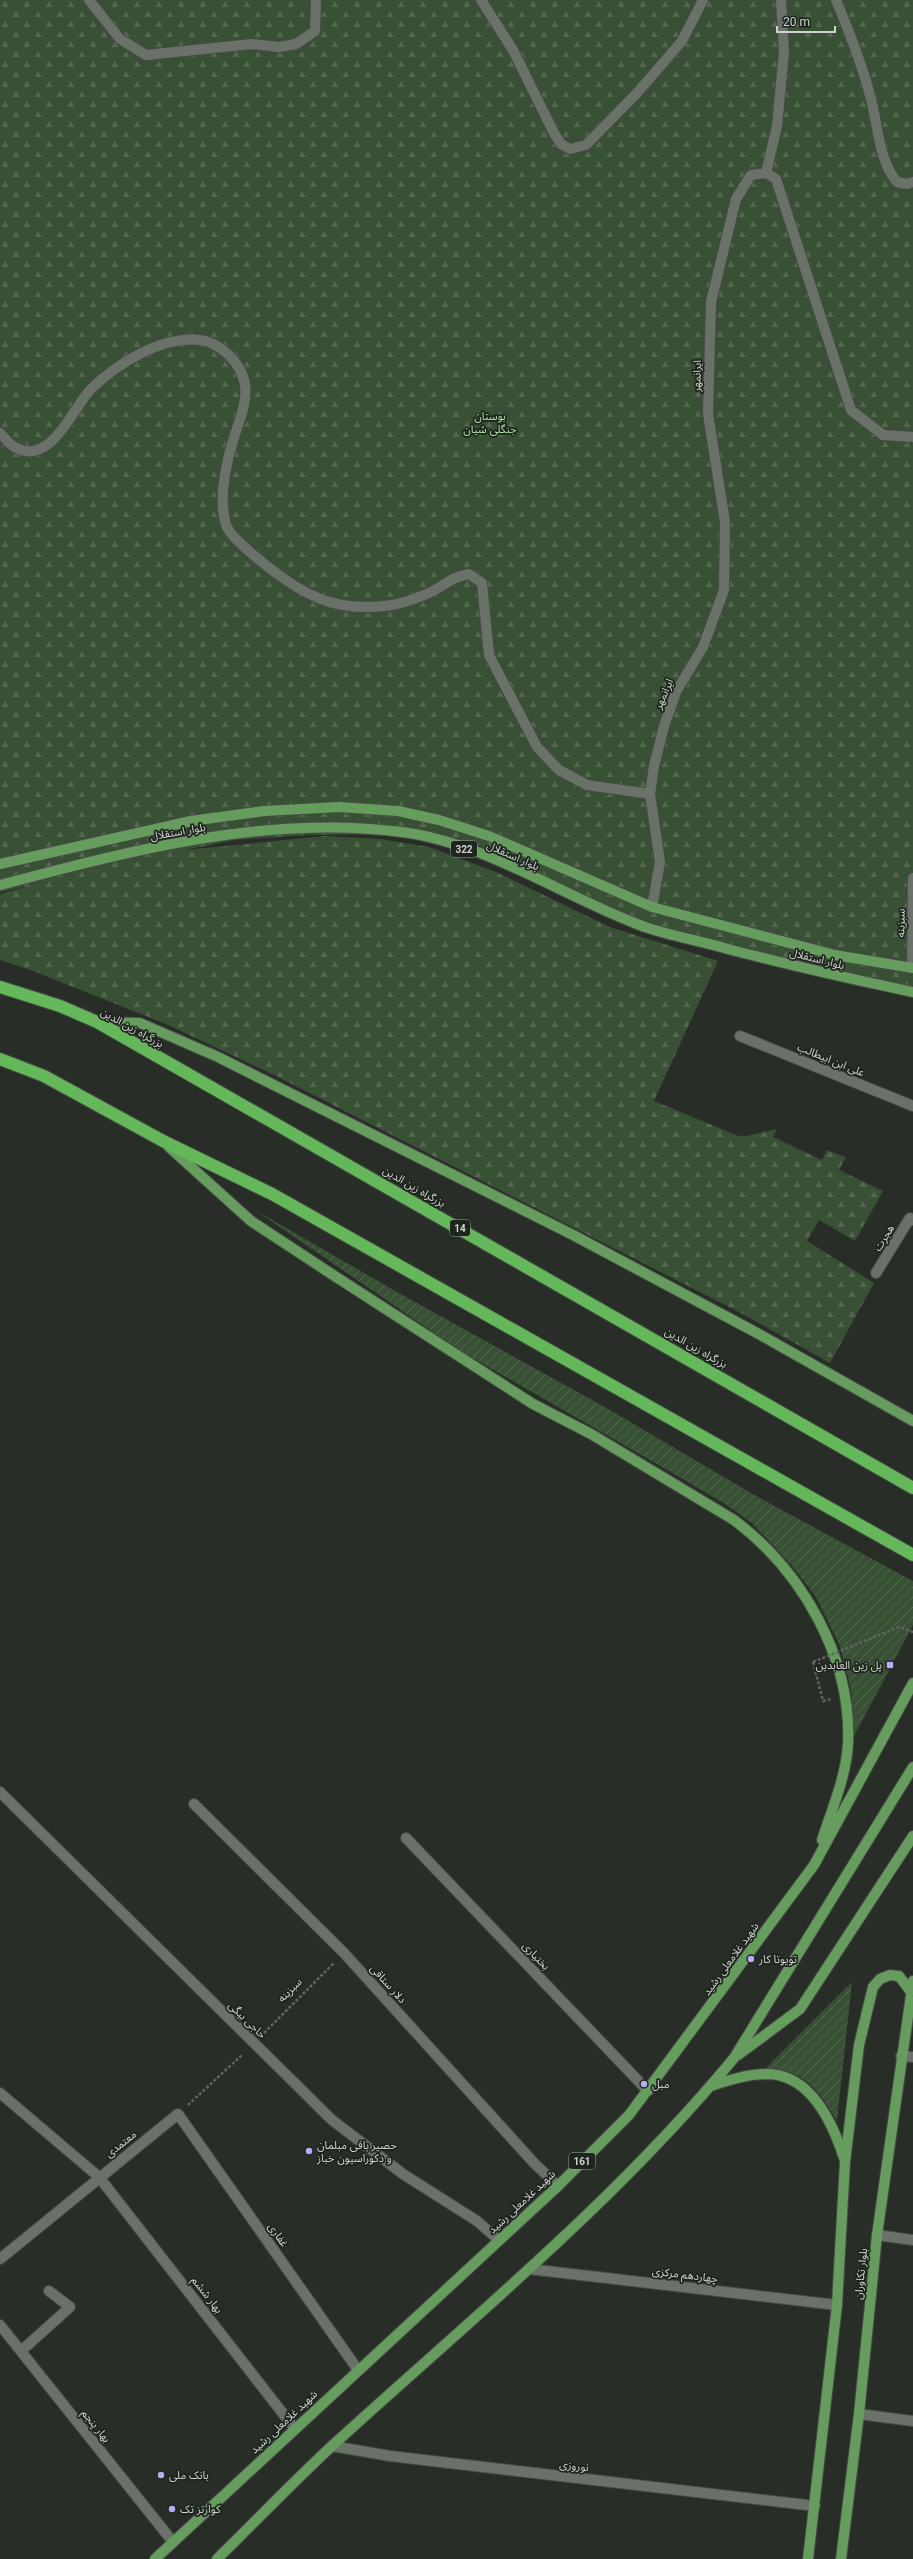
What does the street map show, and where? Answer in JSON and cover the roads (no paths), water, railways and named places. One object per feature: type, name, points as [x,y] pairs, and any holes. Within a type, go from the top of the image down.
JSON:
[{"type":"highway","name":"بزرگراه زین الدین","points":[[0,987],[60,1006],[97,1022],[912,1488]]},
{"type":"highway","points":[[0,1059],[44,1076],[163,1141],[272,1194],[913,1555]]},
{"type":"main road","name":"بلوار استقلال","points":[[0,864],[191,821],[264,811],[339,807],[398,811],[439,820],[489,836],[652,907],[835,955],[912,968]]},
{"type":"main road","name":"بلوار استقلال","points":[[0,885],[108,857],[216,837],[292,829],[347,826],[405,832],[446,842],[482,855],[646,927],[833,976],[913,992]]},
{"type":"main road","points":[[97,1022],[140,1023],[218,1057],[580,1239],[757,1333],[913,1421]]},
{"type":"main road","points":[[163,1141],[251,1221],[402,1321],[533,1404],[590,1434],[734,1520],[756,1537],[783,1566],[803,1592],[818,1619],[835,1661],[846,1707],[848,1744],[843,1778],[814,1865]]},
{"type":"main road","name":"شهید غلامعلی رشید","points":[[155,2559],[558,2186],[628,2115],[648,2091],[814,1865],[913,1683]]},
{"type":"main road","points":[[217,2559],[332,2446],[530,2269],[658,2145],[710,2086],[734,2058],[913,1767]]},
{"type":"main road","points":[[734,2058],[800,2009],[913,1836]]},
{"type":"main road","name":"بلوار تکاوران","points":[[808,2559],[837,2305],[845,2162],[859,2045],[873,1987],[880,1979],[890,1975],[899,1976],[911,1992]]},
{"type":"main road","name":"بلوار تکاوران","points":[[841,2559],[859,2414],[877,2235],[901,2056],[913,1981]]},
{"type":"main road","points":[[710,2086],[738,2077],[769,2074],[799,2085],[812,2096],[834,2129],[845,2162]]},
{"type":"street","points":[[89,0],[120,39],[146,55],[252,44],[279,47],[296,44],[315,31],[316,0]]},
{"type":"street","points":[[480,0],[513,50],[554,133],[561,144],[570,149],[577,149],[586,145],[637,93],[682,40],[692,25],[703,0]]},
{"type":"street","points":[[781,0],[784,52],[777,126],[766,173],[776,179],[851,410],[883,435],[913,436]]},
{"type":"street","points":[[836,0],[865,78],[889,170],[897,182],[906,184],[913,182]]},
{"type":"street","name":"ایرانمهر","points":[[652,907],[660,862],[650,794],[664,726],[676,692],[703,646],[724,590],[726,522],[708,414],[710,302],[736,199],[751,175],[766,173]]},
{"type":"street","points":[[0,433],[13,446],[26,450],[42,448],[62,432],[90,390],[141,353],[173,341],[201,340],[221,348],[240,366],[246,384],[245,409],[232,446],[224,487],[223,511],[227,528],[259,562],[304,593],[329,603],[353,606],[384,606],[408,601],[433,590],[453,577],[469,574],[482,584],[489,655],[537,747],[559,770],[587,785],[650,794]]},
{"type":"street","name":"سبزینه","points":[[912,968],[913,878]]},
{"type":"street","name":"علی ابن ابیطالب","points":[[740,1036],[913,1106]]},
{"type":"street","name":"هجرت","points":[[876,1273],[910,1218],[913,1220]]},
{"type":"street","name":"حاجی بیگی","points":[[0,1792],[332,2120],[403,2174],[477,2221],[498,2240]]},
{"type":"street","name":"دلار ستاقی","points":[[194,1804],[344,1953],[534,2163],[558,2186]]},
{"type":"street","name":"بختیاری","points":[[406,1838],[648,2091]]},
{"type":"street","points":[[901,2056],[913,2057]]},
{"type":"street","name":"بهار ششم","points":[[0,2093],[99,2177],[295,2429]]},
{"type":"street","name":"معتمدی","points":[[0,2259],[178,2114]]},
{"type":"street","name":"غفاری","points":[[178,2114],[358,2370]]},
{"type":"street","points":[[877,2235],[913,2240]]},
{"type":"street","name":"چهاردهم مرکزی","points":[[530,2269],[837,2305]]},
{"type":"street","points":[[21,2351],[70,2307],[49,2291]]},
{"type":"street","name":"بهار پنجم","points":[[0,2325],[173,2542]]},
{"type":"street","points":[[859,2414],[913,2421]]},
{"type":"street","name":"نوروزی","points":[[332,2446],[398,2457],[815,2506]]},
{"type":"place","name":"پل زین العابدین","points":[[890,1665]]},
{"type":"place","name":"تویوتا کار","points":[[751,1959]]},
{"type":"place","name":"مبل","points":[[644,2084]]},
{"type":"place","name":"حصیر بافی مبلمان و دکوراسیون خباز","points":[[309,2151]]},
{"type":"place","name":"بانک ملی","points":[[161,2475]]},
{"type":"place","name":"کوارتز تک","points":[[172,2509]]},
{"type":"park label","name":"بوستان جنگلی شیان","points":[[490,422]]}]
